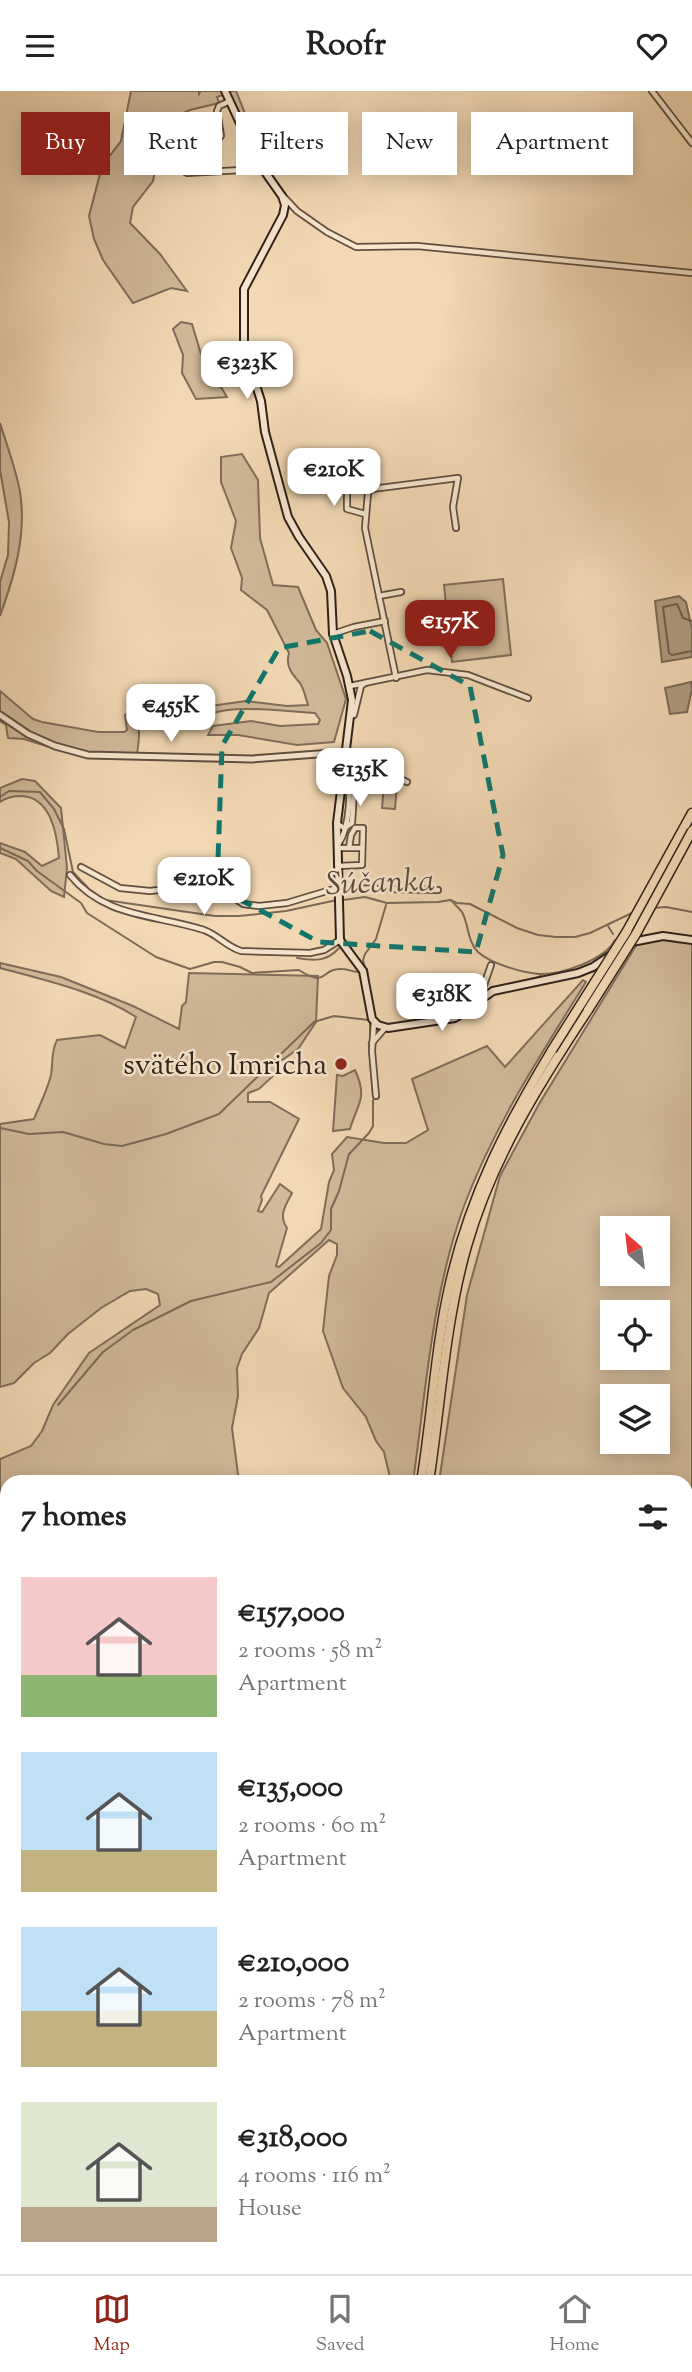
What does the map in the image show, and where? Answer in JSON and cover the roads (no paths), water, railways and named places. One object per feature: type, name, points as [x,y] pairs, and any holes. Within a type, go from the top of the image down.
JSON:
[{"type":"highway","points":[[422,1475],[435,1372],[450,1285],[467,1222],[492,1157],[552,1050],[644,902],[691,815]]},
{"type":"highway","points":[[430,1475],[457,1288],[474,1223],[503,1153],[532,1098],[636,934],[692,831]]},
{"type":"main road","points":[[225,91],[236,114]]},
{"type":"main road","points":[[266,175],[285,203],[283,215],[244,289],[244,348],[261,401],[267,438],[288,517],[330,586],[333,634],[350,686],[351,715],[337,823],[340,940],[363,971],[370,1014],[374,1022],[384,1028],[455,1018],[493,991],[584,971],[638,940],[663,936],[692,940]]},
{"type":"street","points":[[652,91],[692,143]]},
{"type":"street","points":[[218,112],[219,106],[230,101]]},
{"type":"street","points":[[282,196],[297,211],[327,232],[356,247],[417,246],[692,273]]},
{"type":"street","points":[[283,215],[297,211]]},
{"type":"street","points":[[347,474],[347,509],[365,514]]},
{"type":"street","points":[[396,678],[365,528],[368,493],[372,489],[458,478],[453,507],[456,528]]},
{"type":"street","points":[[313,488],[347,486]]},
{"type":"street","points":[[379,596],[401,592]]},
{"type":"street","points":[[333,634],[385,621]]},
{"type":"street","points":[[350,686],[427,670],[468,675],[528,698]]},
{"type":"street","points":[[351,715],[354,715],[361,686],[366,683]]},
{"type":"street","points":[[0,715],[28,734],[55,746],[88,755],[252,759],[345,752]]},
{"type":"street","points":[[362,848],[337,847],[346,828],[352,823],[354,802],[354,791],[343,765],[375,768],[407,782]]},
{"type":"street","points":[[337,823],[346,828]]},
{"type":"street","points":[[337,866],[362,865],[363,828],[355,828],[349,848]]},
{"type":"street","points":[[81,867],[120,888],[150,891],[208,884],[243,904],[259,906],[287,904],[337,888],[438,890]]},
{"type":"street","points":[[70,875],[95,899],[114,908],[215,934],[234,949],[242,951],[310,953],[324,950],[340,940]]},
{"type":"street","points":[[482,998],[491,965]]},
{"type":"street","points":[[374,1022],[372,1043],[376,1096]]},
{"type":"street","points":[[372,1043],[384,1028]]},
{"type":"water","points":[[679,596],[686,602],[692,629],[692,657],[662,662],[655,601]]},
{"type":"water","points":[[691,682],[687,712],[670,714],[665,688]]},
{"type":"waterway","name":"Súčanka","points":[[0,797],[9,791],[40,792],[54,809],[64,829],[73,872],[89,889],[105,900],[215,916],[286,911],[337,900]]},
{"type":"waterway","points":[[0,848],[28,861],[37,871],[81,903],[87,913],[156,957],[190,969],[222,962],[252,973],[299,970],[315,978],[335,970],[359,972]]},
{"type":"waterway","name":"Súčanka","points":[[343,900],[365,897],[387,903],[450,900],[470,904],[517,928],[556,937],[575,937],[590,933],[634,912]]},
{"type":"waterway","points":[[451,900],[462,912],[472,943],[478,952],[498,964],[524,971],[548,974],[570,969],[602,954],[615,940]]},
{"type":"waterway","points":[[365,968],[363,960],[376,939],[386,905]]},
{"type":"waterway","name":"Súčanka","points":[[653,908],[666,907],[692,912]]},
{"type":"waterway","points":[[608,926],[613,934]]},
{"type":"waterway","points":[[297,958],[320,959],[330,956],[339,948]]},
{"type":"waterway","points":[[367,969],[370,994]]},
{"type":"waterway","points":[[503,985],[542,974]]},
{"type":"waterway","points":[[0,1128],[29,1134],[63,1132],[104,1144],[122,1146],[166,1134],[219,1114],[314,1022],[334,1016],[369,1020]]},
{"type":"waterway","points":[[370,1024],[370,1039]]},
{"type":"waterway","points":[[369,1047],[373,1095]]},
{"type":"waterway","points":[[58,1405],[103,1352],[133,1330],[191,1301],[271,1282],[321,1243],[331,1230],[331,1209],[349,1154],[373,1126],[373,1100]]},
{"type":"place","name":"svätého Imricha","points":[[341,1064]]}]
